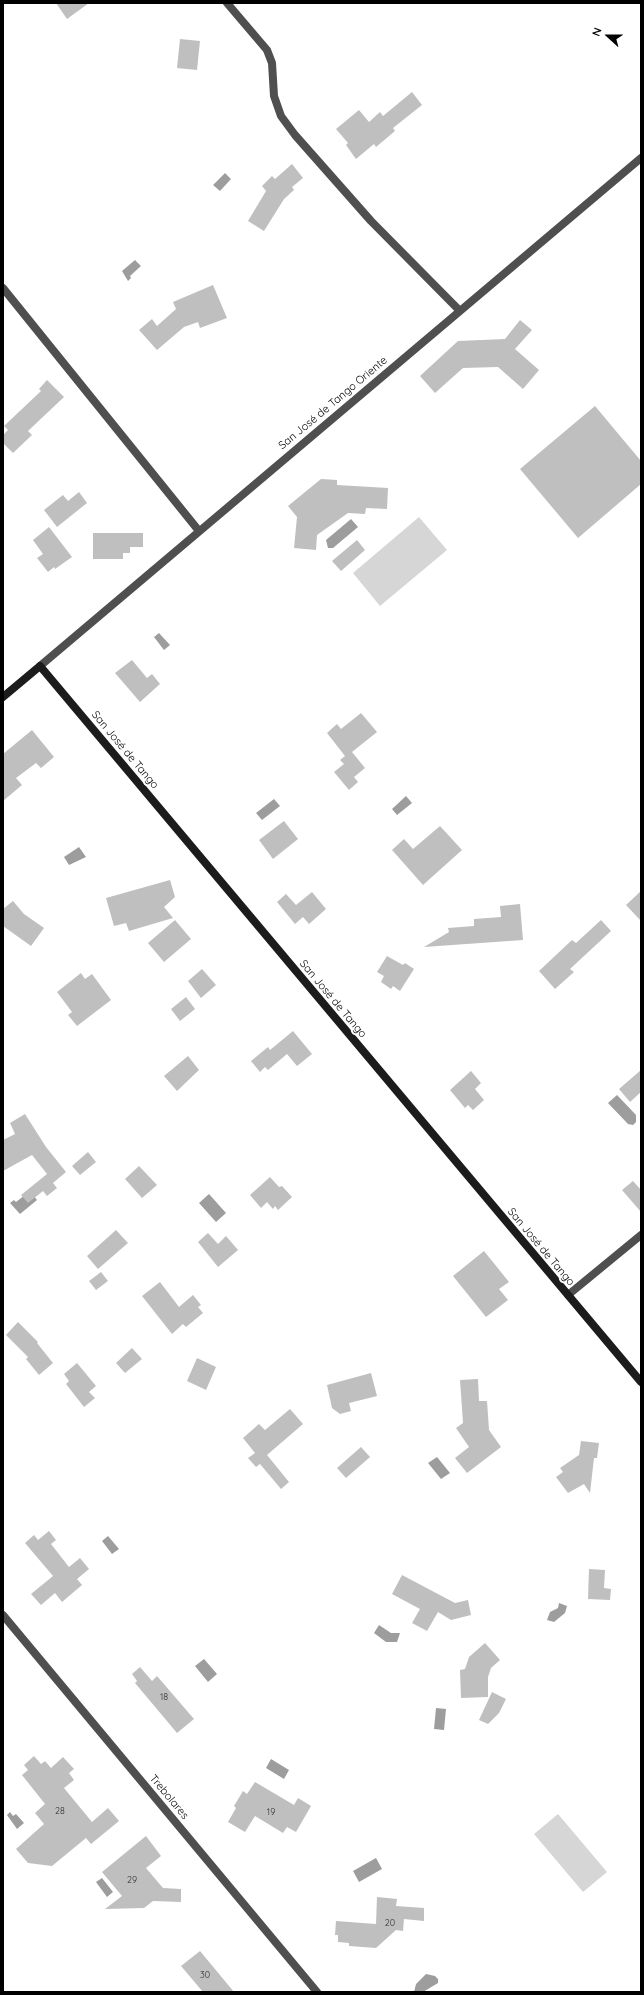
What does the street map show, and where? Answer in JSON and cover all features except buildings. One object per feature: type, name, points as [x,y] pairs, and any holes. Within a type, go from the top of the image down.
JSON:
[{"type":"street","points":[[227,3],[267,50],[272,63],[274,96],[281,116],[295,135],[371,221],[460,311]]},
{"type":"street","name":"San José de Tango Oriente","points":[[40,666],[641,158]]},
{"type":"street","points":[[3,288],[200,531]]},
{"type":"street","points":[[3,697],[40,666]]},
{"type":"street","name":"San José de Tango","points":[[40,666],[641,1382]]},
{"type":"street","points":[[568,1295],[641,1235]]},
{"type":"street","name":"Trebolares","points":[[3,1615],[317,1992]]},
{"type":"shaded area","points":[[225,173],[231,179],[220,191],[213,185]]},
{"type":"shaded area","points":[[135,260],[141,266],[130,276],[131,278],[128,281],[122,271]]},
{"type":"shaded area","points":[[419,517],[447,550],[380,606],[353,573]]},
{"type":"shaded area","points":[[351,519],[358,527],[333,548],[328,548],[326,540]]},
{"type":"shaded area","points":[[159,633],[170,645],[164,650],[154,637]]},
{"type":"shaded area","points":[[406,796],[412,803],[397,815],[392,809]]},
{"type":"shaded area","points":[[274,799],[280,806],[262,820],[256,813]]},
{"type":"shaded area","points":[[79,847],[86,857],[69,865],[64,857]]},
{"type":"shaded area","points":[[617,1095],[636,1115],[636,1122],[633,1125],[628,1124],[608,1103]]},
{"type":"shaded area","points":[[30,1191],[37,1200],[20,1214],[10,1203],[14,1200],[16,1202]]},
{"type":"shaded area","points":[[209,1194],[226,1213],[216,1222],[199,1203]]},
{"type":"shaded area","points":[[437,1457],[450,1473],[441,1479],[428,1463]]},
{"type":"shaded area","points":[[108,1536],[119,1549],[112,1554],[102,1541]]},
{"type":"shaded area","points":[[559,1603],[567,1606],[565,1613],[554,1622],[547,1620],[550,1612],[558,1608]]},
{"type":"shaded area","points":[[379,1625],[391,1633],[400,1633],[397,1642],[386,1642],[374,1633]]},
{"type":"shaded area","points":[[204,1659],[217,1674],[208,1682],[195,1666]]},
{"type":"shaded area","points":[[436,1708],[446,1709],[444,1730],[434,1729]]},
{"type":"shaded area","points":[[271,1759],[289,1770],[284,1779],[266,1768]]},
{"type":"shaded area","points":[[10,1812],[13,1816],[16,1814],[24,1823],[17,1829],[7,1815]]},
{"type":"shaded area","points":[[558,1814],[607,1872],[583,1892],[534,1834]]},
{"type":"shaded area","points":[[376,1858],[382,1869],[359,1882],[353,1871]]},
{"type":"shaded area","points":[[102,1878],[113,1892],[107,1897],[96,1882]]},
{"type":"shaded area","points":[[426,1974],[435,1976],[438,1979],[438,1983],[423,1992],[414,1992],[416,1984]]}]
